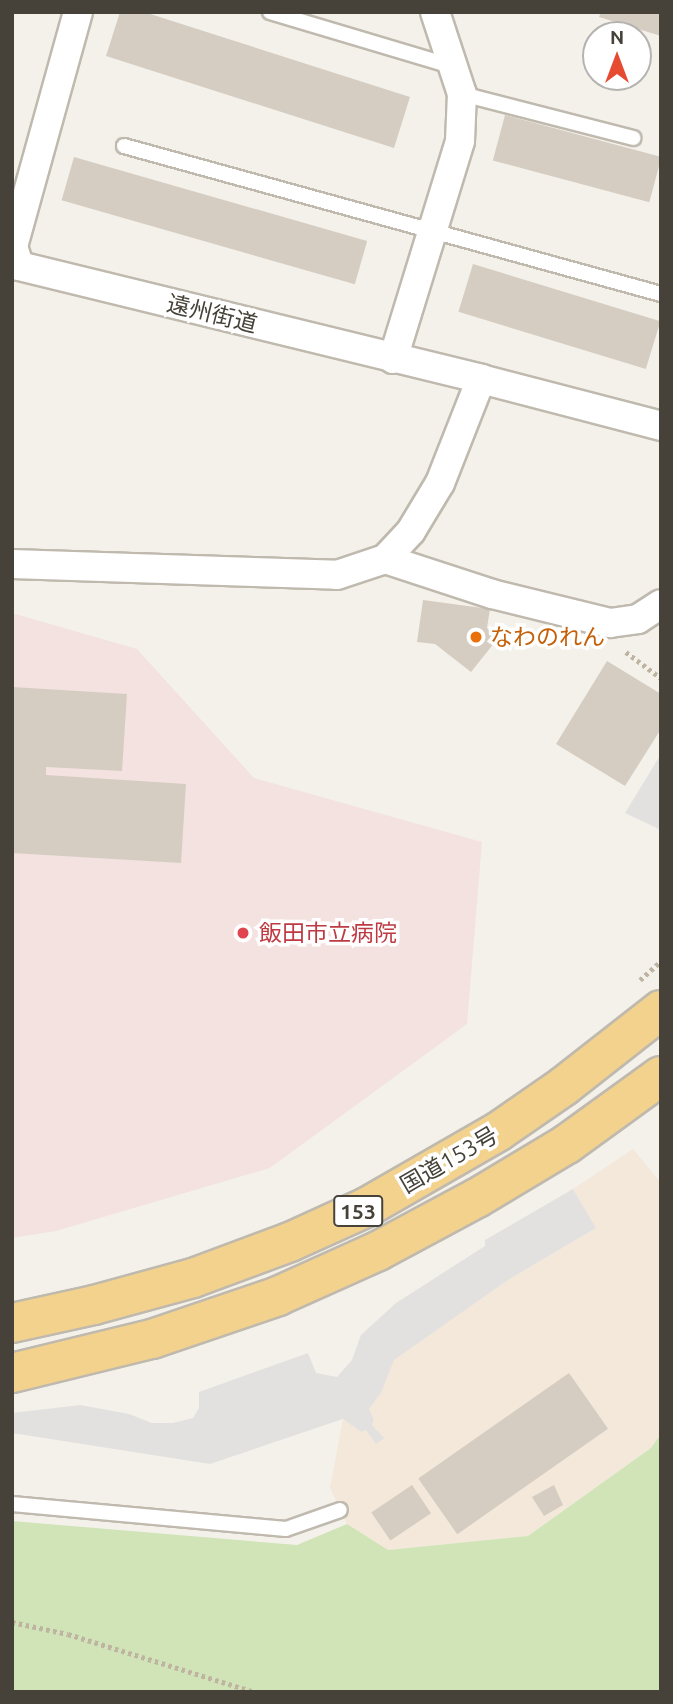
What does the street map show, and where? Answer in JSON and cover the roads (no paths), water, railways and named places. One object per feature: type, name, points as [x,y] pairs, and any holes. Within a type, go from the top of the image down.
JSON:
[{"type":"highway","name":"国道153号","points":[[12,1323],[94,1306],[193,1278],[290,1242],[367,1207],[499,1131],[564,1086],[649,996]]},
{"type":"highway","name":"国道153号","points":[[12,1373],[152,1339],[278,1296],[378,1251],[477,1198],[567,1144],[661,1076]]},
{"type":"street","name":"遠州街道","points":[[78,12],[13,246],[16,266],[481,379],[661,426]]},
{"type":"street","points":[[393,359],[460,141],[462,94],[435,12]]},
{"type":"street","points":[[12,564],[337,575],[385,559],[411,531],[440,483],[481,379]]},
{"type":"street","points":[[385,559],[492,594],[610,623],[638,619],[661,604]]},
{"type":"lane","points":[[270,12],[451,66]]},
{"type":"lane","points":[[462,94],[633,138]]},
{"type":"lane","points":[[124,146],[661,294]]},
{"type":"lane","points":[[12,1504],[286,1529],[340,1510]]},
{"type":"place","name":"なわのれん","points":[[476,637]]},
{"type":"place","name":"飯田市立病院","points":[[243,933]]}]
